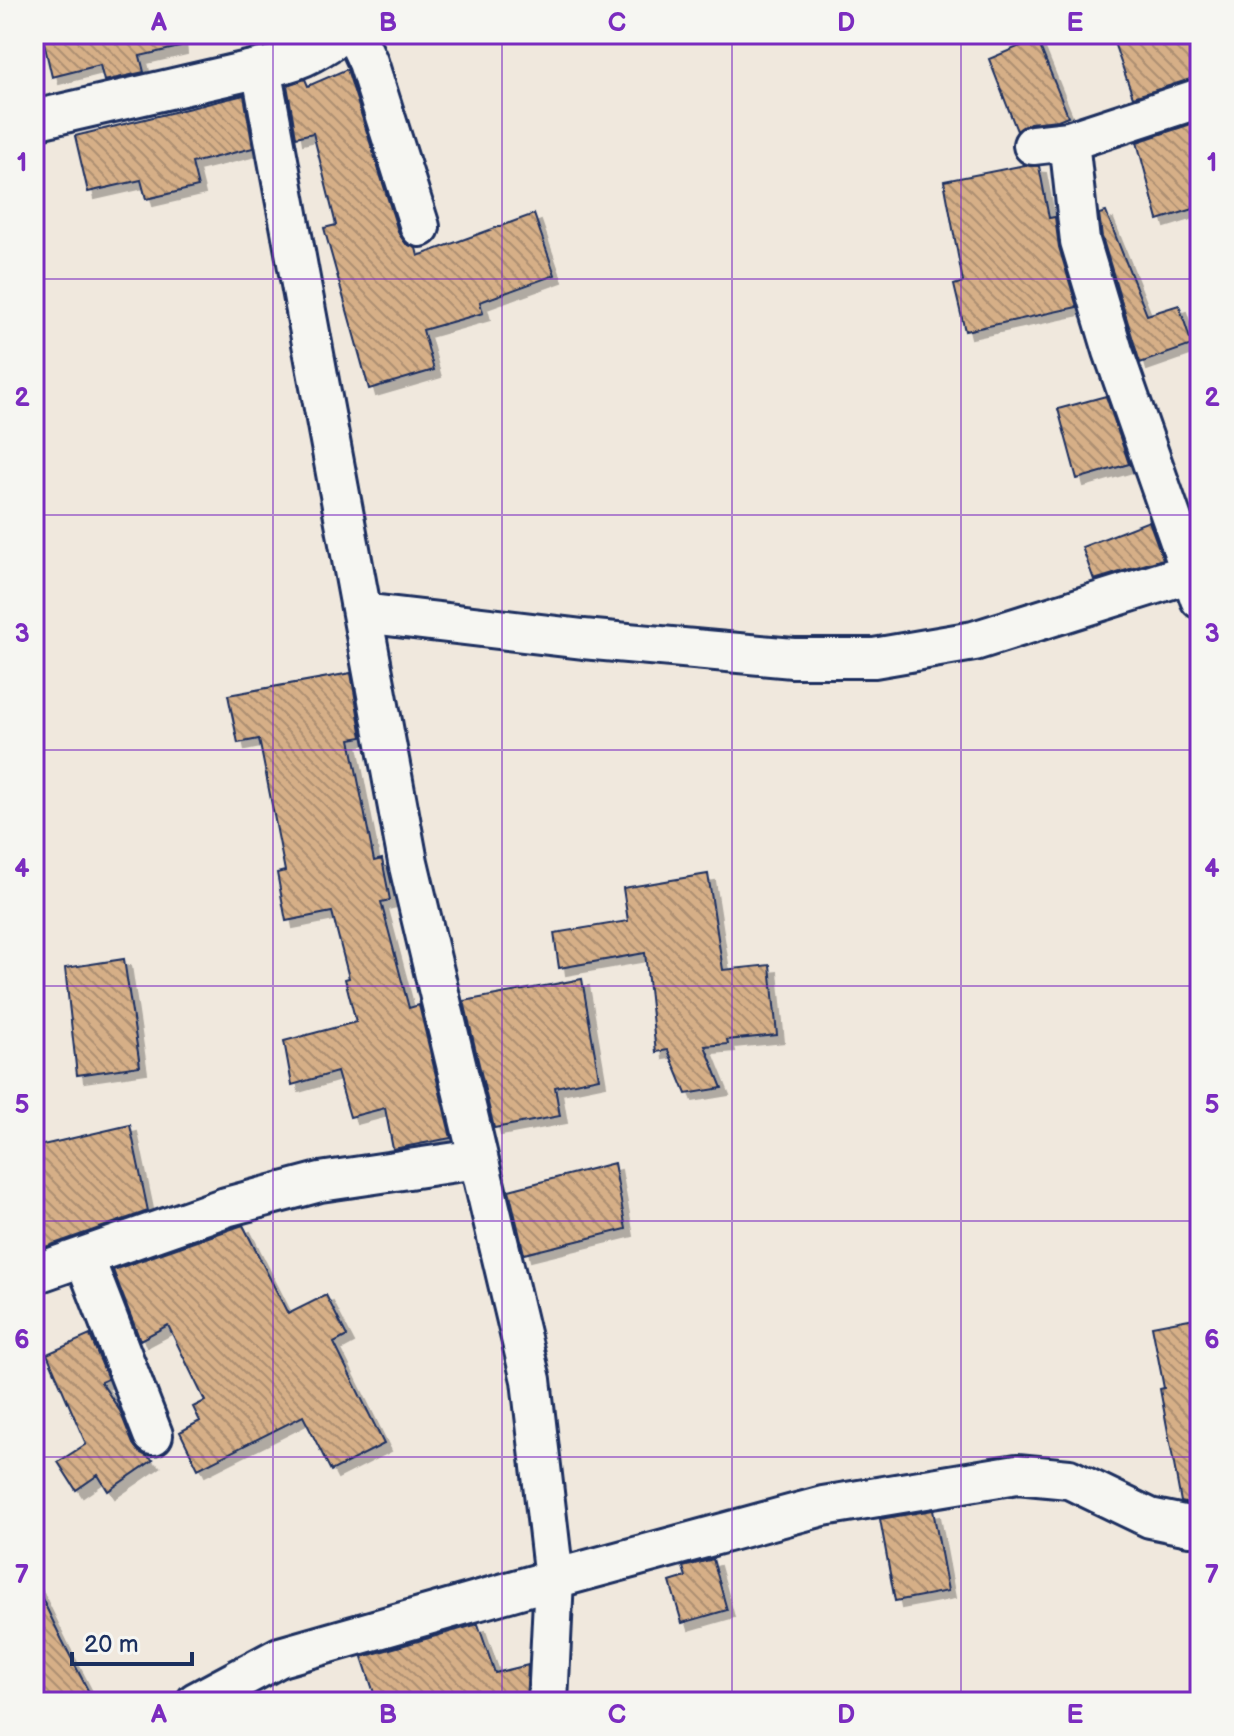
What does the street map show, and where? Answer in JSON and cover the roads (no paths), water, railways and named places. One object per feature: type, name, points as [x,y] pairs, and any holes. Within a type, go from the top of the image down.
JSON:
[{"type":"street","points":[[34,120],[289,64],[308,57],[341,34]]},
{"type":"street","points":[[355,34],[372,74],[420,227]]},
{"type":"street","points":[[261,68],[408,862],[531,1380],[554,1579],[548,1702]]},
{"type":"street","points":[[362,613],[583,639],[793,658],[874,658],[974,641],[1197,580],[1113,351],[1051,143],[1200,98]]},
{"type":"street","points":[[34,1274],[226,1207],[320,1182],[477,1159]]},
{"type":"street","points":[[84,1257],[153,1435]]},
{"type":"street","points":[[196,1702],[280,1657],[823,1506],[1017,1474],[1069,1479],[1150,1518],[1189,1526],[1200,1525]]}]
